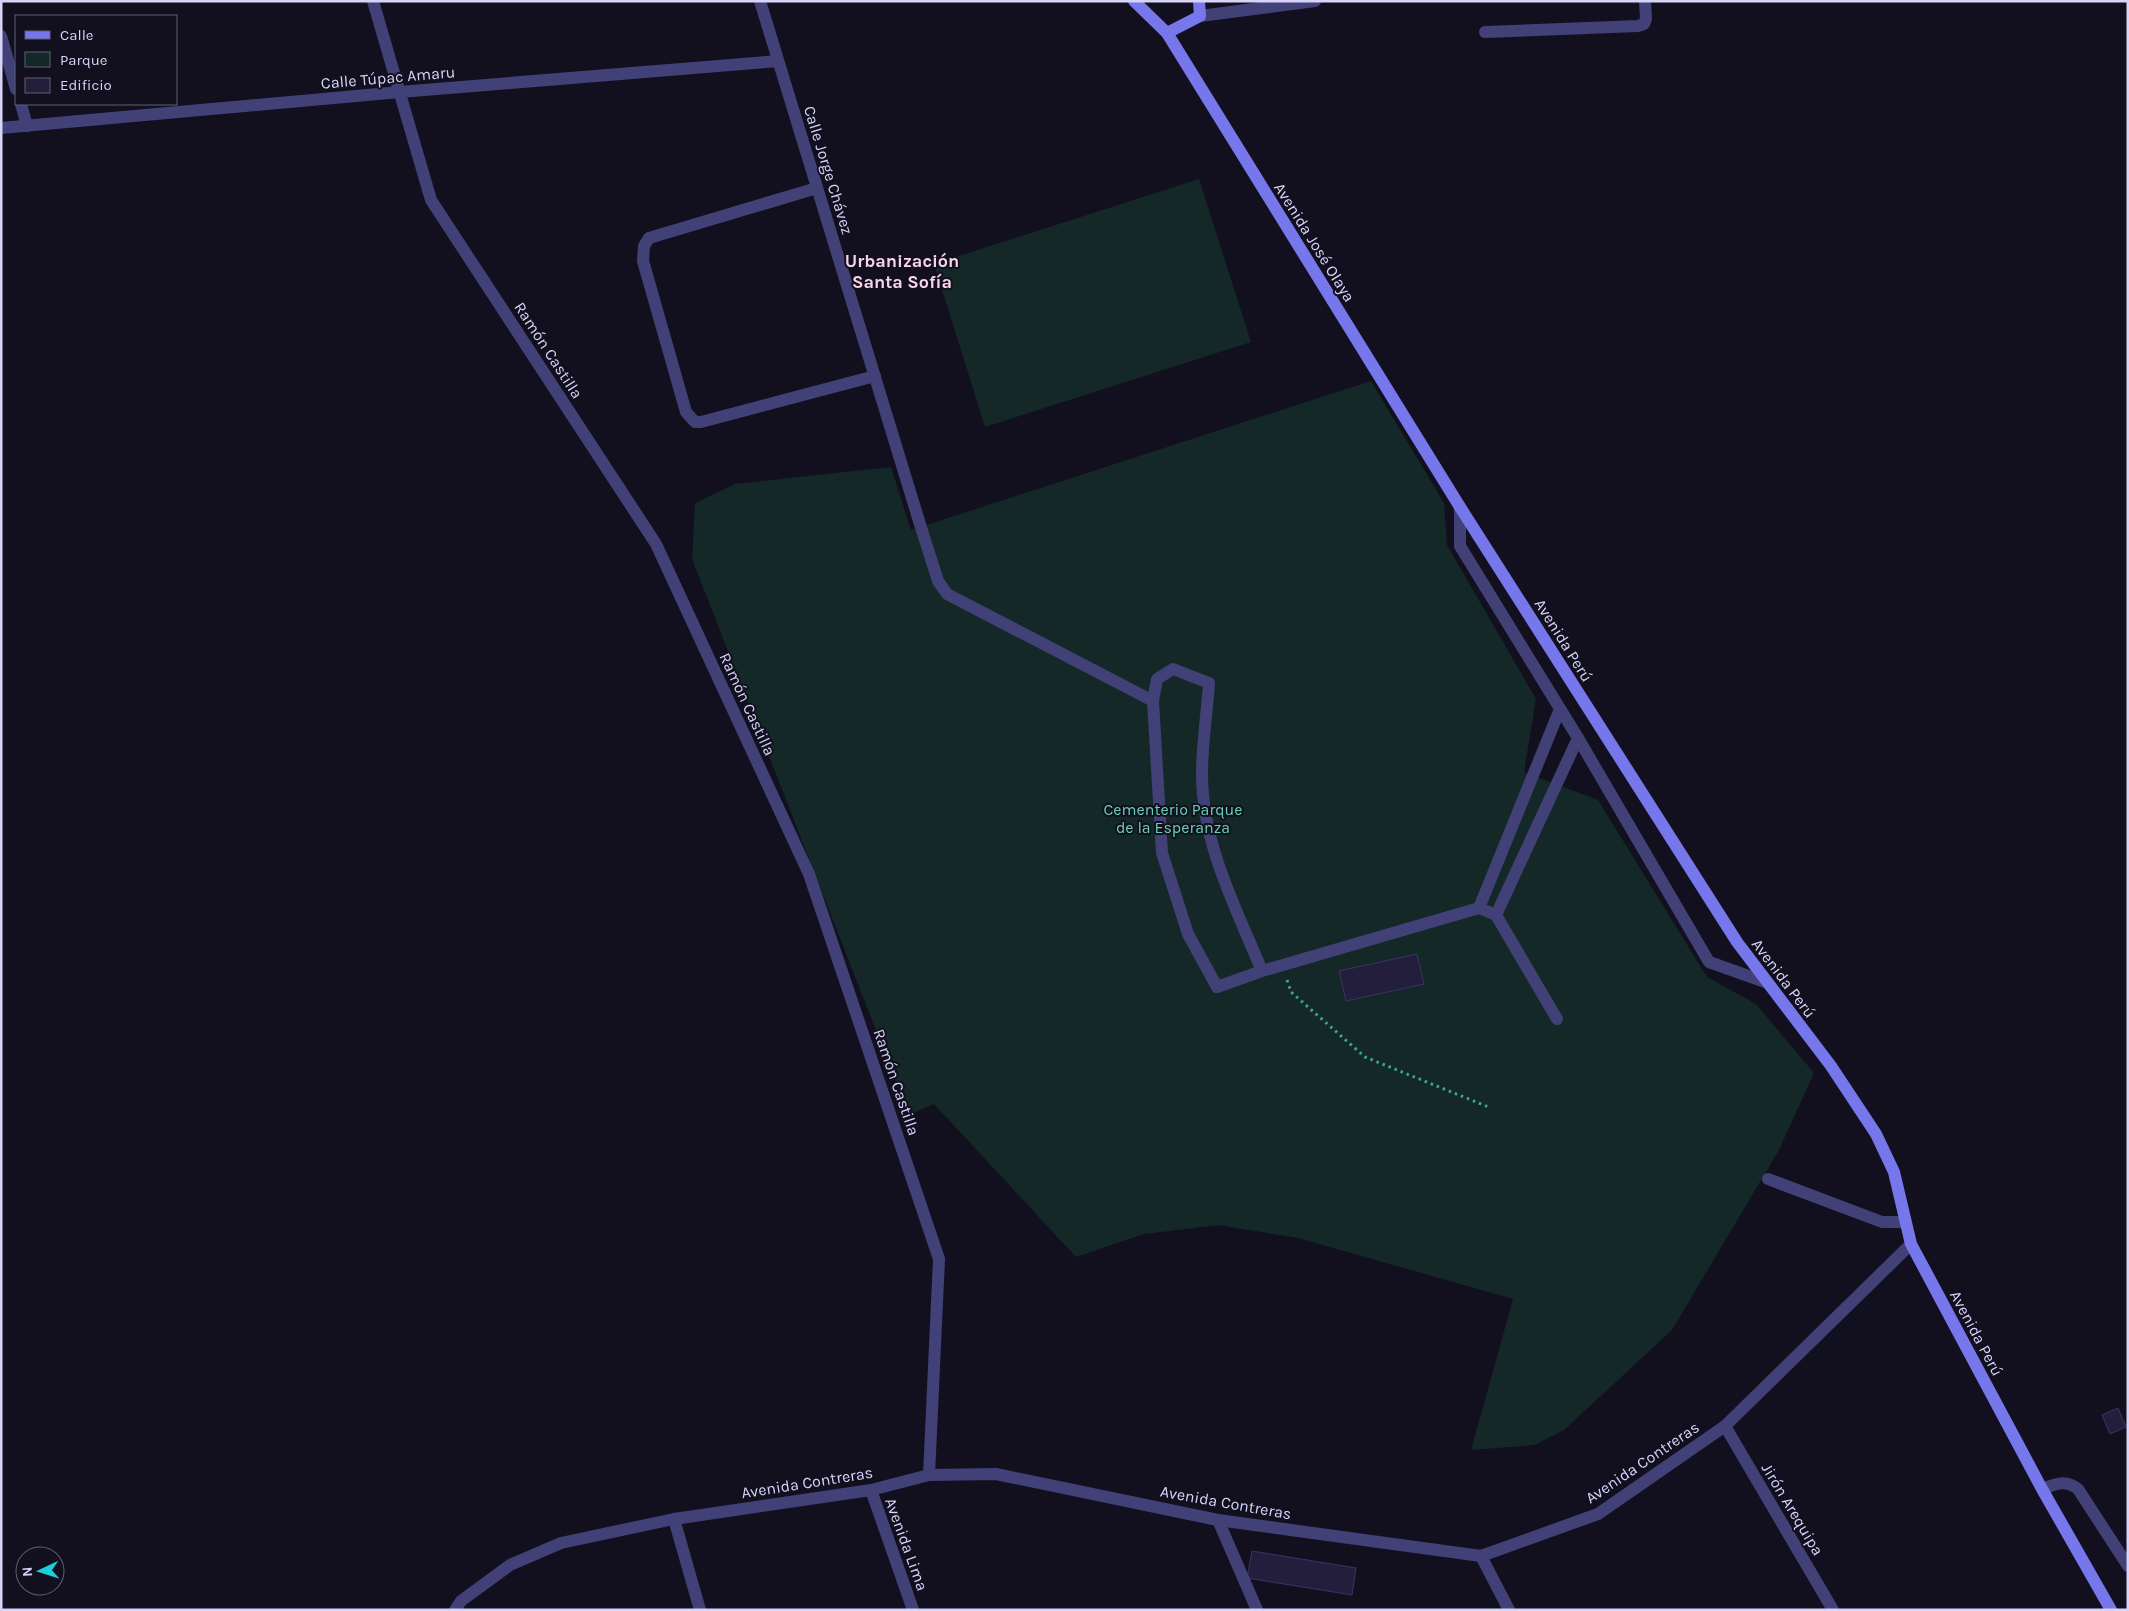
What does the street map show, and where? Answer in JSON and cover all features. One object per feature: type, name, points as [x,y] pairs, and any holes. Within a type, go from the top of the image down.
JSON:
[{"type":"main road","name":"Avenida José Olaya","points":[[1134,1],[1167,33],[1460,507]]},
{"type":"main road","points":[[1167,33],[1200,16],[1199,1]]},
{"type":"main road","name":"Avenida Perú","points":[[1460,507],[1737,942],[1831,1066],[1876,1134],[1894,1172],[1904,1222],[1911,1244],[2042,1489],[2111,1610]]},
{"type":"street","name":"Ramón Castilla","points":[[374,1],[431,200],[656,544],[809,874],[939,1259],[930,1475]]},
{"type":"street","name":"Calle Jorge Chávez","points":[[760,1],[938,581],[946,594],[1153,701]]},
{"type":"street","points":[[1200,16],[1315,1]]},
{"type":"street","points":[[1485,32],[1638,26],[1644,24],[1646,19],[1645,1]]},
{"type":"street","points":[[1,36],[15,85]]},
{"type":"street","name":"Calle Túpac Amaru","points":[[1,128],[400,92],[778,61]]},
{"type":"street","points":[[21,105],[27,126]]},
{"type":"street","points":[[817,188],[649,238],[644,246],[643,261],[686,412],[695,422],[701,422],[875,376]]},
{"type":"street","points":[[1460,507],[1460,546],[1578,738],[1709,962],[1768,983]]},
{"type":"street","points":[[1262,971],[1224,882],[1208,833],[1202,775],[1210,683],[1173,669],[1157,679],[1153,701],[1162,853],[1188,934],[1217,987],[1262,971],[1479,908],[1496,915],[1557,1019]]},
{"type":"street","points":[[1479,908],[1560,709]]},
{"type":"street","points":[[1496,915],[1578,738]]},
{"type":"street","points":[[1768,1179],[1882,1222],[1904,1222]]},
{"type":"street","name":"Avenida Contreras","points":[[455,1610],[461,1601],[510,1565],[561,1543],[674,1519],[871,1490],[930,1475],[996,1474],[1218,1520],[1481,1556],[1598,1514],[1725,1426],[1911,1244]]},
{"type":"street","name":"Jirón Arequipa","points":[[1725,1426],[1833,1610]]},
{"type":"street","points":[[2042,1489],[2060,1482],[2069,1483],[2078,1489],[2128,1566]]},
{"type":"street","name":"Avenida Lima","points":[[871,1490],[913,1610]]},
{"type":"street","points":[[674,1519],[700,1610]]},
{"type":"street","points":[[1218,1520],[1257,1610]]},
{"type":"street","points":[[1481,1556],[1509,1610]]},
{"type":"path","points":[[1282,965],[1291,992],[1365,1057],[1491,1108]]},
{"type":"green space","points":[[1199,179],[1251,342],[985,427],[934,264]]},
{"type":"green space","name":"Cementerio Parque de la Esperanza","points":[[1371,381],[1444,503],[1447,545],[1536,699],[1524,772],[1598,800],[1707,977],[1756,1004],[1814,1073],[1779,1150],[1672,1330],[1564,1430],[1534,1445],[1471,1450],[1513,1299],[1298,1238],[1219,1225],[1144,1234],[1076,1257],[934,1104],[909,1115],[692,559],[695,503],[735,484],[891,467],[911,530]]},
{"type":"building","points":[[1417,954],[1424,984],[1346,1001],[1339,971]]},
{"type":"building","points":[[2118,1408],[2126,1427],[2110,1434],[2102,1415]]},
{"type":"building","points":[[1252,1551],[1356,1568],[1352,1595],[1247,1578]]},
{"type":"district","name":"Urbanización Santa Sofía","points":[[902,271]]}]
